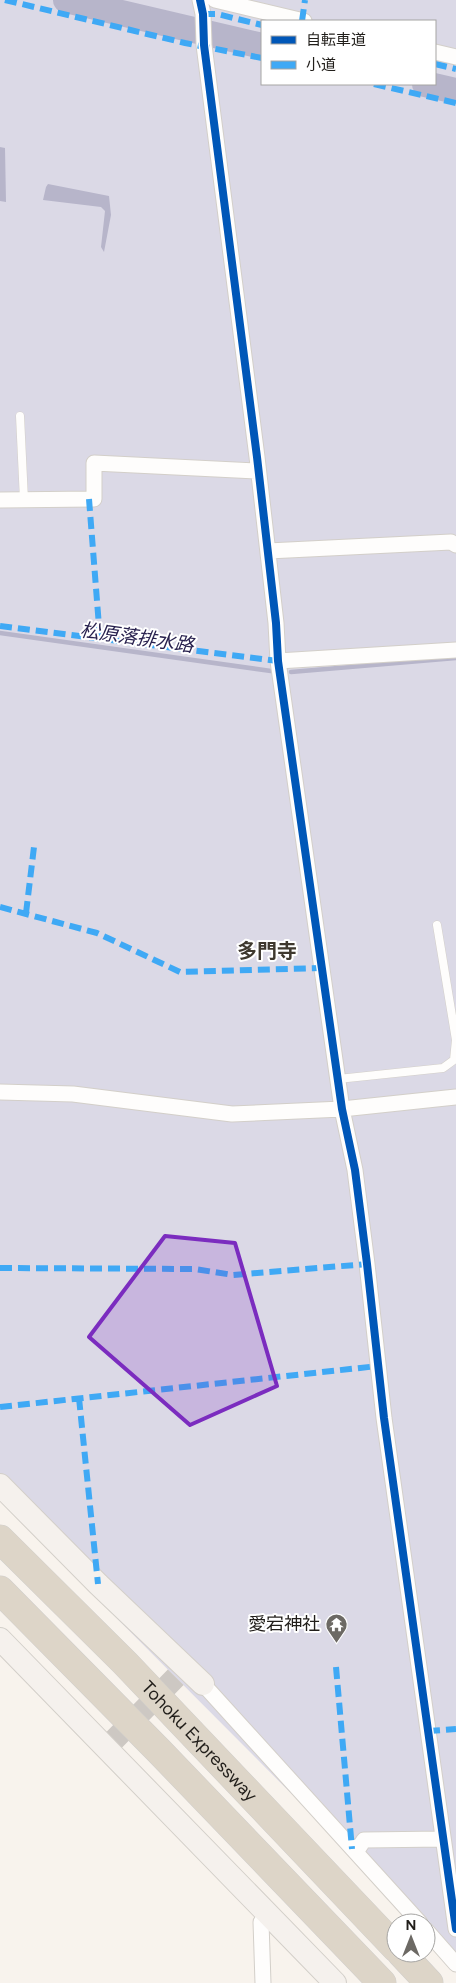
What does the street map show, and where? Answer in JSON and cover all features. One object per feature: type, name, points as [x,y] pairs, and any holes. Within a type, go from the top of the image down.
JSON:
[{"type":"highway","name":"Tohoku Expressway","points":[[0,1538],[125,1663],[386,1937]]},
{"type":"highway","name":"Tohoku Expressway","points":[[0,1590],[166,1758],[382,1983]]},
{"type":"highway","points":[[410,1963],[429,1983]]},
{"type":"street","points":[[200,0],[203,14],[204,45],[268,550],[278,661],[342,1109],[355,1170],[368,1264],[384,1418],[456,1929]]},
{"type":"street","points":[[215,0],[300,20]]},
{"type":"street","points":[[436,52],[456,57]]},
{"type":"street","points":[[0,500],[94,499],[94,463],[258,471]]},
{"type":"street","points":[[268,550],[451,542],[456,545]]},
{"type":"street","points":[[278,661],[456,650]]},
{"type":"street","points":[[0,1092],[73,1094],[232,1114],[342,1109],[456,1097]]},
{"type":"street","points":[[0,1485],[98,1584],[181,1672],[203,1684],[411,1913]]},
{"type":"street","points":[[0,1639],[111,1744],[268,1915],[334,1983]]},
{"type":"street","points":[[356,1852],[364,1840],[443,1839]]},
{"type":"street","points":[[263,1983],[261,1922],[268,1915]]},
{"type":"street","points":[[436,1939],[454,1955]]},
{"type":"lane","points":[[20,416],[24,500]]},
{"type":"lane","points":[[338,1079],[443,1068],[454,1060],[456,1040],[437,925]]},
{"type":"highlighted area","points":[[165,1236],[235,1243],[277,1386],[190,1425],[89,1337]]},
{"type":"shaded area","points":[[0,0],[456,0],[456,1959],[436,1939],[436,1913],[410,1913],[0,1501]]},
{"type":"water","points":[[0,147],[5,148],[6,202],[0,201]]},
{"type":"water","points":[[48,184],[109,196],[111,215],[104,252],[101,247],[105,211],[101,207],[43,200]]},
{"type":"waterway","points":[[66,0],[261,46]]},
{"type":"waterway","points":[[429,85],[456,91]]},
{"type":"waterway","name":"松原落排水路","points":[[0,633],[271,671]]},
{"type":"waterway","name":"松原落排水路","points":[[291,672],[456,658]]},
{"type":"tunnel","points":[[114,1740],[176,1677]]},
{"type":"marked path","points":[[5,0],[185,43],[261,58]]},
{"type":"marked path","points":[[302,20],[305,0]]},
{"type":"marked path","points":[[203,14],[217,14],[261,25]]},
{"type":"marked path","points":[[436,64],[456,69]]},
{"type":"marked path","points":[[378,85],[456,103]]},
{"type":"marked path","points":[[89,499],[100,639]]},
{"type":"marked path","points":[[0,626],[278,661]]},
{"type":"marked path","points":[[26,913],[34,847]]},
{"type":"marked path","points":[[0,907],[97,933],[180,972],[322,968]]},
{"type":"marked path","points":[[0,1268],[195,1269],[233,1275],[367,1264]]},
{"type":"marked path","points":[[0,1407],[378,1366]]},
{"type":"marked path","points":[[79,1398],[98,1584]]},
{"type":"marked path","points":[[336,1667],[352,1849]]},
{"type":"marked path","points":[[428,1731],[456,1729]]},
{"type":"cycle path","points":[[200,0],[203,14],[204,45],[257,457],[276,623],[278,661],[342,1109],[355,1170],[384,1418],[456,1929]]},
{"type":"place","name":"愛宕神社","points":[[336,1643]]},
{"type":"district","name":"多門寺","points":[[267,951]]}]
